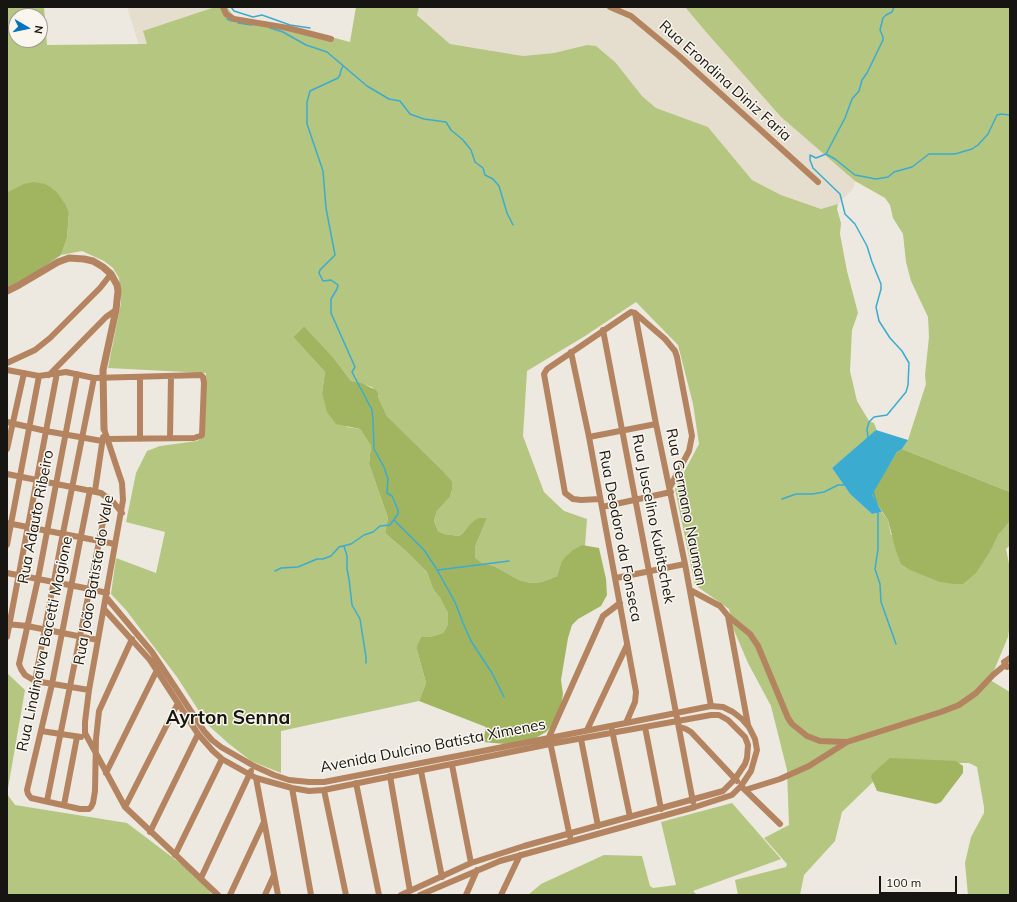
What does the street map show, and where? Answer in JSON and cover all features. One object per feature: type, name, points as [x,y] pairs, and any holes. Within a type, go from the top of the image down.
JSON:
[{"type":"street","points":[[223,7],[226,14],[234,19],[288,28],[331,39]]},
{"type":"street","name":"Rua Erondina Diniz Faria","points":[[610,7],[631,16],[709,83],[818,182]]},
{"type":"street","points":[[7,291],[66,258],[89,260],[103,266],[111,274],[117,285],[118,292],[116,310],[106,353],[103,378],[104,430]]},
{"type":"street","points":[[7,363],[35,350],[50,338],[100,288],[111,274]]},
{"type":"street","points":[[49,375],[106,317],[116,310]]},
{"type":"street","points":[[600,500],[573,499],[565,492],[544,374],[546,369],[631,312],[635,313],[672,346],[675,351],[692,436],[689,451],[670,489],[636,500],[602,507]]},
{"type":"street","name":"Rua Germano Nauman","points":[[635,313],[685,564],[711,706]]},
{"type":"street","name":"Rua Juscelino Kubitschek","points":[[603,330],[695,807]]},
{"type":"street","name":"Rua Deodoro da Fonseca","points":[[571,352],[616,578],[636,697],[626,723]]},
{"type":"street","points":[[7,370],[40,376],[57,373],[77,374],[94,378],[140,378],[201,375],[204,383],[202,435],[198,437],[105,440],[46,431],[10,423]]},
{"type":"street","points":[[7,450],[10,423],[24,373]]},
{"type":"street","points":[[7,637],[8,624],[19,575],[57,373]]},
{"type":"street","name":"Rua Adauto Ribeiro","points":[[35,681],[25,675],[20,669],[19,664],[38,579],[77,374]]},
{"type":"street","points":[[7,545],[9,524],[40,376]]},
{"type":"street","points":[[170,438],[171,376]]},
{"type":"street","points":[[89,690],[35,681],[94,378]]},
{"type":"street","points":[[140,378],[140,439]]},
{"type":"street","points":[[589,438],[656,424]]},
{"type":"street","name":"Rua Lindinalva Bacetti Magione","points":[[47,801],[34,800],[29,797],[27,790],[42,731],[81,537],[105,440],[104,430]]},
{"type":"street","name":"Rua João Batista do Vale","points":[[87,737],[84,729],[89,690],[122,513],[123,500],[123,487],[105,440]]},
{"type":"street","points":[[7,474],[101,493],[108,497],[122,513]]},
{"type":"street","points":[[108,497],[47,801],[86,810],[89,809],[93,803],[96,776],[96,726],[99,711],[132,639]]},
{"type":"street","points":[[9,524],[115,544]]},
{"type":"street","points":[[616,578],[685,564]]},
{"type":"street","points":[[7,573],[54,581],[90,589],[106,595]]},
{"type":"street","points":[[690,590],[720,606],[728,616],[750,634],[758,646],[788,718],[792,724],[806,736],[820,741],[847,742]]},
{"type":"street","name":"Avenida Dulcino Batista Ximenes","points":[[106,595],[152,652],[204,731],[221,747],[254,766],[289,780],[324,782],[711,706],[723,707],[733,712],[749,727],[755,739],[757,750],[751,771],[743,788]]},
{"type":"street","points":[[571,841],[549,737],[603,616],[620,603]]},
{"type":"street","name":"Avenida Dulcino Batista Ximenes","points":[[104,609],[132,639],[157,670],[198,734],[222,759],[256,778],[292,788],[309,791],[324,790],[550,744],[645,727],[679,724],[711,715],[719,715],[728,720],[745,737],[748,745],[747,758],[736,780]]},
{"type":"street","points":[[728,616],[749,727]]},
{"type":"street","points":[[8,624],[27,626],[98,640]]},
{"type":"street","points":[[587,730],[628,644]]},
{"type":"street","points":[[420,895],[442,877],[471,863],[520,855],[695,807],[732,795],[743,788],[780,779],[809,766],[847,742],[959,705],[976,693],[993,675],[1008,666],[1005,661],[1010,658]]},
{"type":"street","points":[[106,773],[157,670]]},
{"type":"street","points":[[125,807],[178,703]]},
{"type":"street","points":[[679,724],[691,732],[743,788],[780,824]]},
{"type":"street","points":[[611,726],[630,817]]},
{"type":"street","points":[[645,727],[661,809]]},
{"type":"street","points":[[42,731],[77,737],[87,737],[125,807],[218,895]]},
{"type":"street","points":[[150,832],[198,734]]},
{"type":"street","points":[[64,805],[77,737]]},
{"type":"street","points":[[581,739],[598,826]]},
{"type":"street","points":[[175,854],[222,759]]},
{"type":"street","points":[[452,765],[471,863]]},
{"type":"street","points":[[201,878],[254,766]]},
{"type":"street","points":[[421,771],[442,877]]},
{"type":"street","points":[[390,776],[410,891]]},
{"type":"street","points":[[256,778],[278,895]]},
{"type":"street","points":[[401,895],[477,870],[499,858],[569,834],[723,791],[736,780]]},
{"type":"street","points":[[356,784],[379,895]]},
{"type":"street","points":[[292,788],[311,895]]},
{"type":"street","points":[[324,790],[346,895]]},
{"type":"street","points":[[230,895],[264,822]]},
{"type":"street","points":[[501,895],[520,855]]},
{"type":"street","points":[[466,895],[477,870]]},
{"type":"street","points":[[265,895],[274,875]]},
{"type":"street","points":[[432,895],[435,884]]},
{"type":"shaded area","points":[[127,7],[220,7],[145,64]]},
{"type":"shaded area","points":[[419,7],[685,7],[781,117],[855,181],[854,186],[838,204],[821,209],[781,195],[752,180],[708,127],[656,108],[642,96],[628,80],[587,45],[554,53],[523,56],[450,44],[417,14]]},
{"type":"green space","points":[[7,7],[44,8],[8,8],[8,48],[48,48],[48,45],[147,44],[143,31],[215,7],[227,7],[234,17],[320,34],[350,42],[356,7],[419,7],[417,15],[450,44],[523,56],[554,53],[587,45],[596,46],[615,62],[642,96],[656,108],[708,127],[752,180],[781,195],[821,209],[838,204],[837,209],[841,223],[840,234],[847,271],[858,313],[852,330],[850,371],[857,401],[869,421],[874,423],[877,431],[832,468],[850,494],[872,514],[882,512],[888,520],[891,535],[994,544],[1001,531],[1010,521],[1010,545],[1006,549],[1010,569],[1010,623],[1008,637],[990,680],[1010,692],[1010,895],[968,895],[965,863],[971,837],[984,813],[984,807],[977,767],[969,763],[958,763],[871,777],[874,781],[842,812],[835,841],[804,875],[800,895],[738,895],[735,880],[786,867],[787,864],[764,838],[789,825],[787,770],[771,706],[748,663],[733,628],[729,609],[695,585],[675,489],[699,444],[693,404],[678,345],[636,302],[585,336],[527,371],[523,436],[544,492],[564,511],[587,519],[585,546],[582,546],[561,563],[557,576],[542,582],[531,583],[519,580],[494,566],[482,563],[474,558],[475,547],[487,518],[469,525],[459,536],[444,534],[438,531],[434,521],[437,511],[450,497],[452,490],[441,469],[387,416],[379,396],[372,387],[351,381],[333,357],[304,326],[293,337],[325,372],[322,393],[347,427],[360,429],[371,446],[369,464],[388,518],[385,533],[427,572],[433,589],[448,613],[448,624],[443,633],[430,637],[421,637],[417,645],[426,683],[419,701],[281,731],[281,773],[251,761],[208,725],[177,677],[126,610],[111,594],[116,558],[156,573],[165,532],[126,522],[136,473],[147,451],[160,446],[197,441],[200,439],[204,433],[206,373],[108,368],[121,303],[119,278],[113,268],[104,261],[82,251],[61,255],[67,238],[69,212],[57,192],[52,188],[23,184],[7,192]]},
{"type":"green space","points":[[685,7],[1010,7],[1010,492],[902,449],[908,440],[926,384],[925,375],[929,337],[928,317],[911,281],[906,262],[903,234],[893,218],[890,205],[885,198],[855,181],[781,117]]},
{"type":"green space","points":[[34,182],[45,184],[52,188],[57,192],[65,204],[69,212],[67,238],[61,255],[32,275],[7,287],[7,192],[23,184]]},
{"type":"green space","points":[[304,326],[333,357],[351,381],[361,383],[376,390],[387,416],[441,469],[452,482],[450,497],[437,511],[434,521],[438,531],[444,534],[459,536],[475,520],[479,518],[487,518],[475,547],[475,558],[482,563],[494,566],[519,580],[531,583],[542,582],[557,576],[561,563],[565,557],[582,545],[599,548],[606,579],[607,595],[601,606],[578,619],[572,625],[568,638],[561,680],[563,694],[560,712],[558,719],[546,732],[532,740],[505,744],[483,742],[486,727],[419,701],[426,683],[417,645],[421,637],[430,637],[443,633],[448,624],[448,613],[433,589],[427,572],[385,533],[388,518],[369,464],[371,446],[360,429],[336,424],[327,412],[322,393],[325,372],[293,337]]},
{"type":"green space","points":[[902,449],[1010,492],[1010,521],[999,534],[976,573],[963,584],[940,582],[910,570],[901,564],[888,520],[871,495],[897,452]]},
{"type":"green space","points":[[7,673],[25,690],[7,794]]},
{"type":"green space","points":[[890,758],[956,761],[963,766],[963,773],[941,802],[936,804],[877,791],[871,777],[872,774]]},
{"type":"green space","points":[[7,794],[15,805],[127,823],[201,879],[212,895],[7,895]]},
{"type":"green space","points":[[732,803],[781,859],[693,891],[697,895],[528,895],[541,884],[604,855],[642,856],[650,886],[653,888],[676,885],[661,822]]},
{"type":"water","points":[[876,430],[908,440],[902,449],[897,452],[872,495],[882,512],[872,514],[850,494],[832,468]]},
{"type":"waterway","points":[[231,7],[234,11],[253,17],[262,15],[290,25],[310,28]]},
{"type":"waterway","points":[[810,155],[816,158],[826,154],[845,118],[852,99],[859,91],[862,80],[883,40],[880,30],[883,18],[892,12],[894,7]]},
{"type":"waterway","points":[[227,19],[232,21]]},
{"type":"waterway","points":[[238,23],[252,25]]},
{"type":"waterway","points":[[270,28],[283,32],[306,45],[327,52],[367,86],[389,99],[400,101],[410,114],[424,119],[446,122],[451,130],[463,140],[471,150],[475,162],[483,168],[485,175],[493,179],[499,186],[507,213],[513,225]]},
{"type":"waterway","points":[[275,571],[281,568],[298,567],[317,559],[323,559],[331,556],[339,547],[351,544],[364,535],[373,532],[380,526],[390,525],[398,514],[398,510],[392,496],[387,493],[388,479],[384,467],[374,449],[372,410],[352,372],[355,367],[331,313],[331,299],[338,285],[331,280],[323,281],[319,273],[320,270],[335,255],[326,208],[323,171],[307,124],[307,102],[310,91],[338,78],[343,66]]},
{"type":"waterway","points":[[826,154],[835,159],[855,175],[876,179],[888,177],[894,172],[912,167],[929,154],[955,154],[972,149],[988,134],[997,115],[1010,115]]},
{"type":"waterway","points":[[810,155],[813,168],[840,194],[845,214],[855,224],[867,246],[881,284],[876,307],[879,321],[890,338],[902,351],[909,363],[908,385],[906,392],[887,415],[874,417],[869,422],[867,429],[868,438]]},
{"type":"waterway","points":[[782,499],[796,494],[824,492],[838,485],[844,485]]},
{"type":"waterway","points":[[873,491],[877,505]]},
{"type":"waterway","points":[[878,513],[878,549],[875,569],[880,584],[881,602],[896,644]]},
{"type":"waterway","points":[[394,520],[424,550],[436,568],[455,602],[471,641],[492,673],[504,697]]},
{"type":"waterway","points":[[344,546],[347,556],[347,569],[352,605],[360,619],[366,663]]},
{"type":"waterway","points":[[438,570],[509,561]]},
{"type":"district","name":"Ayrton Senna","points":[[228,718]]}]
